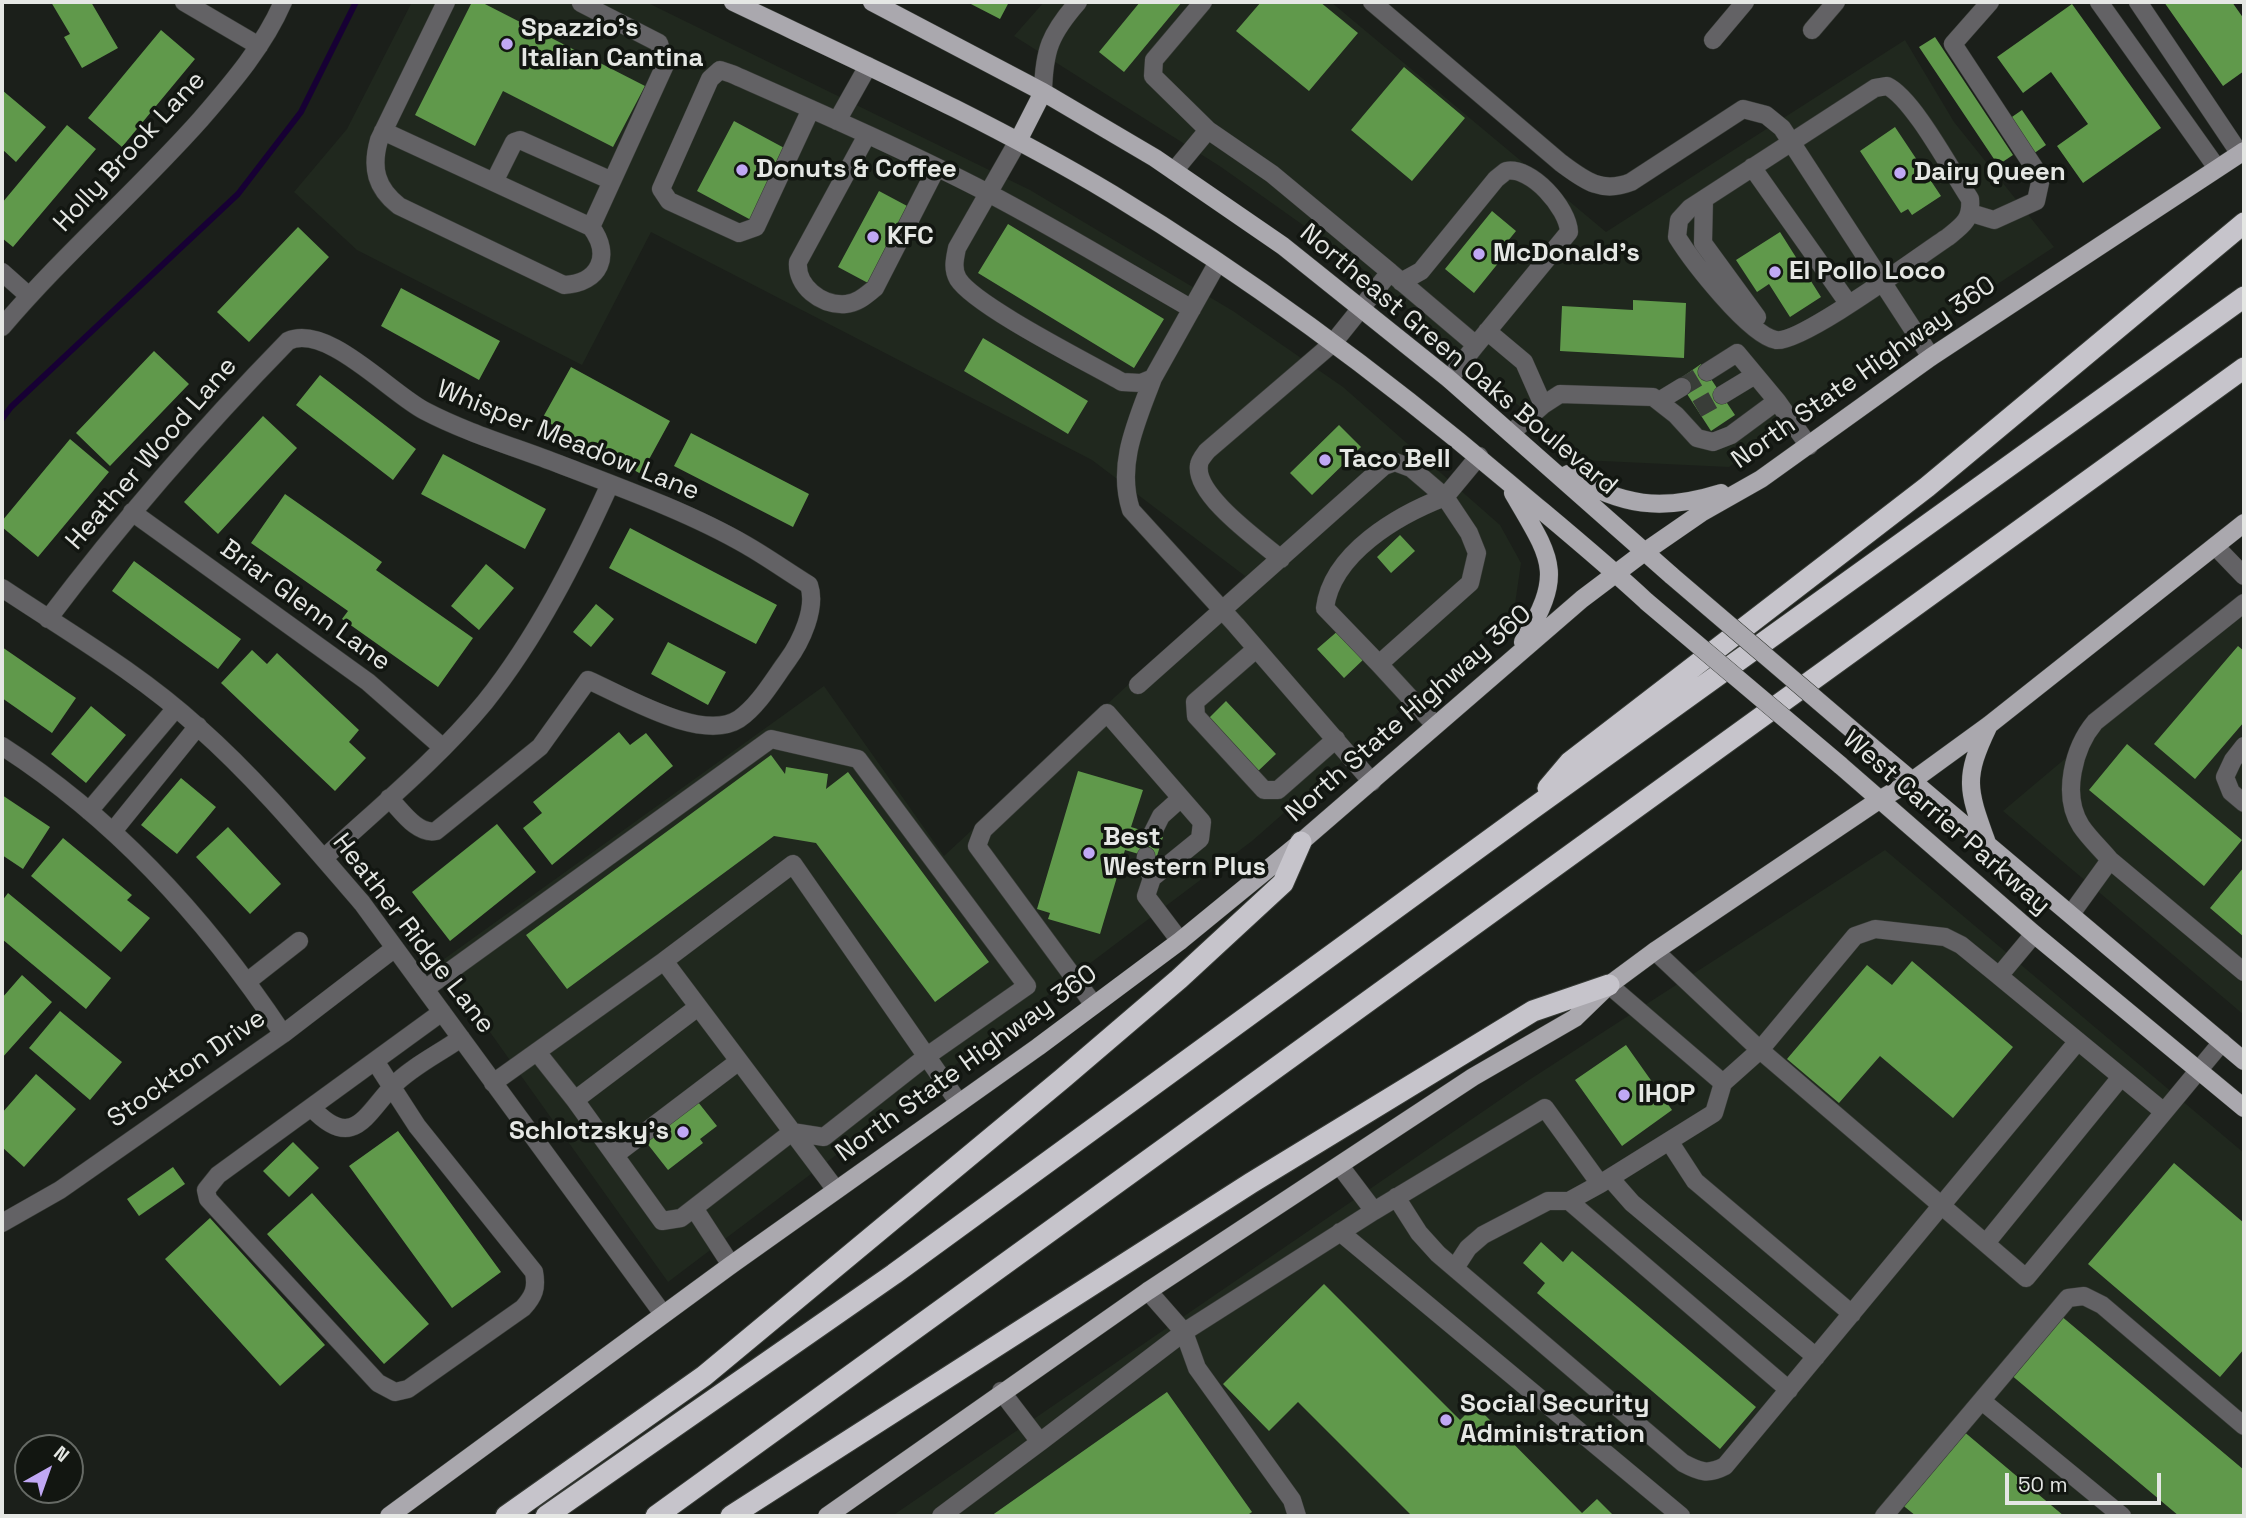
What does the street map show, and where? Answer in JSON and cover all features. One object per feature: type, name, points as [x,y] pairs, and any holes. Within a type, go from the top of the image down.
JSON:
[{"type":"highway","points":[[1525,814],[1570,762],[1927,487],[2244,223]]},
{"type":"highway","points":[[546,1516],[905,1266],[1525,814],[2244,297]]},
{"type":"highway","points":[[656,1516],[2244,368]]},
{"type":"highway","points":[[506,1516],[704,1376],[1062,1079],[1179,979],[1283,883],[1301,842]]},
{"type":"highway","points":[[731,1516],[1251,1183],[1533,1011],[1609,985]]},
{"type":"main road","points":[[733,2],[1018,141],[1111,194],[1218,262],[1371,369],[1479,456],[1616,573]]},
{"type":"main road","name":"Northeast Green Oaks Boulevard","points":[[872,2],[1042,92],[1174,172],[1283,246],[1449,379],[1643,553]]},
{"type":"main road","points":[[1018,141],[1042,92]]},
{"type":"main road","name":"North State Highway 360","points":[[389,1516],[663,1314],[1180,941],[1372,782],[1515,656],[1643,553],[1701,513],[1761,479],[1931,357],[2242,152]]},
{"type":"main road","points":[[1533,452],[1590,487],[1618,499],[1650,505],[1692,502],[1761,479]]},
{"type":"main road","points":[[1506,481],[1544,547],[1550,575],[1548,595],[1515,656]]},
{"type":"main road","points":[[831,1515],[1001,1391],[1148,1291],[1473,1077],[1575,1018],[1609,985],[1655,951],[1879,800],[1912,782],[1989,725],[2244,523]]},
{"type":"main road","name":"West Carrier Parkway","points":[[1643,553],[2244,1061]]},
{"type":"main road","name":"West Carrier Parkway","points":[[1616,573],[2034,934],[2244,1108]]},
{"type":"main road","points":[[1989,725],[1972,763],[1969,782],[1973,803],[1989,846]]},
{"type":"street","points":[[184,2],[259,46]]},
{"type":"street","name":"Holly Brook Lane","points":[[2,327],[29,296],[159,166],[218,99],[259,46],[283,2]]},
{"type":"street","points":[[383,131],[592,226],[601,248],[599,265],[594,276],[582,284],[565,285],[399,206],[384,194],[375,174],[374,158],[383,131],[446,2]]},
{"type":"street","points":[[580,2],[659,43],[665,65],[592,226]]},
{"type":"street","points":[[1042,92],[1044,58],[1055,28],[1078,2]]},
{"type":"street","points":[[1203,2],[1154,60],[1153,75],[1208,130],[1272,174],[1395,277],[1482,338],[1524,362],[1544,405]]},
{"type":"street","points":[[1372,2],[1561,163],[1586,182],[1602,188],[1617,188],[1631,182],[1743,109],[1766,115],[1791,142],[1931,357]]},
{"type":"street","points":[[1713,40],[1745,2]]},
{"type":"street","points":[[1812,30],[1836,2]]},
{"type":"street","points":[[1971,213],[1994,220],[2036,201],[2041,178],[1953,44],[1990,2]]},
{"type":"street","points":[[2099,2],[2217,168]]},
{"type":"street","points":[[2138,2],[2242,152]]},
{"type":"street","points":[[836,121],[868,66]]},
{"type":"street","points":[[811,109],[756,227],[739,233],[669,201],[660,189],[710,79],[720,70],[811,109],[988,193],[1192,309]]},
{"type":"street","points":[[1887,86],[1897,91],[1921,124],[1969,199],[1971,213],[1964,224],[1948,237],[1818,325],[1780,340],[1753,327],[1695,265],[1677,237],[1679,220],[1704,199],[1791,142],[1875,88],[1887,86]]},
{"type":"street","points":[[1174,172],[1208,130]]},
{"type":"street","points":[[867,135],[798,262],[797,275],[804,287],[827,302],[846,304],[860,300],[875,288],[936,169]]},
{"type":"street","points":[[494,182],[514,142],[520,140],[612,181]]},
{"type":"street","points":[[1018,141],[957,247],[954,267],[968,289],[984,302],[1122,382],[1141,383],[1153,378]]},
{"type":"street","points":[[1752,167],[1848,303]]},
{"type":"street","points":[[1281,559],[1219,506],[1201,482],[1199,465],[1207,451],[1333,342],[1360,306],[1395,277],[1421,271],[1496,179],[1506,171],[1523,172],[1566,212],[1569,232],[1449,379]]},
{"type":"street","points":[[1704,199],[1701,222],[1703,243],[1780,340]]},
{"type":"street","points":[[1218,262],[1153,378],[1132,434],[1124,489],[1131,510],[1224,610],[1372,782]]},
{"type":"street","points":[[2,272],[29,296]]},
{"type":"street","name":"Whisper Meadow Lane","points":[[305,337],[322,341],[339,350],[396,394],[427,412],[610,484],[744,544],[809,585],[811,592],[806,625],[791,655],[760,699],[739,719],[717,727],[689,723],[588,680],[540,747],[436,831],[423,830],[412,823],[395,792]]},
{"type":"street","name":"Heather Wood Lane","points":[[48,619],[132,512],[233,397],[288,341],[305,337]]},
{"type":"street","points":[[1707,372],[1737,353],[1777,401],[1809,446]]},
{"type":"street","points":[[1722,395],[1755,375]]},
{"type":"street","points":[[1659,401],[1682,387]]},
{"type":"street","points":[[1511,433],[1560,394],[1653,397],[1681,419],[1697,438],[1713,442],[1731,435],[1777,401]]},
{"type":"street","points":[[1681,419],[1697,410]]},
{"type":"street","points":[[1435,725],[1325,608],[1328,590],[1344,564],[1373,538],[1415,509],[1445,496],[1479,456]]},
{"type":"street","points":[[1138,685],[1384,466],[1395,461],[1411,468],[1445,496],[1469,533],[1478,554],[1471,583],[1380,664]]},
{"type":"street","points":[[324,858],[442,747],[485,702],[521,651],[583,544],[610,484]]},
{"type":"street","name":"Briar Glenn Lane","points":[[132,512],[368,682],[442,747]]},
{"type":"street","points":[[2215,546],[2244,576]]},
{"type":"street","name":"Heather Ridge Lane","points":[[2,588],[151,688],[198,726],[324,858],[395,948],[663,1314]]},
{"type":"street","points":[[2244,603],[2095,722],[2081,738],[2073,764],[2072,798],[2079,824],[2110,860],[2244,971]]},
{"type":"street","points":[[1256,649],[1195,702],[1196,716],[1264,790],[1278,790],[1336,739]]},
{"type":"street","points":[[89,811],[176,708]]},
{"type":"street","points":[[1094,1005],[977,846],[982,830],[1107,713],[1202,822],[1200,839],[1152,877],[1146,896],[1180,941]]},
{"type":"street","points":[[114,830],[198,726]]},
{"type":"street","points":[[425,989],[771,740],[858,759],[1027,986],[927,1056],[824,1137],[792,1132],[694,1208],[681,1217],[662,1222],[575,1100],[537,1052]]},
{"type":"street","points":[[2,746],[114,830],[173,891],[248,981],[283,1034]]},
{"type":"street","points":[[2244,746],[2225,777],[2231,792],[2244,803]]},
{"type":"street","points":[[1152,834],[1161,816],[1181,798]]},
{"type":"street","points":[[1146,856],[1144,863],[1152,877]]},
{"type":"street","points":[[2071,914],[2110,860]]},
{"type":"street","points":[[493,1083],[664,961],[793,864],[959,1103]]},
{"type":"street","points":[[1455,1268],[1468,1248],[1483,1235],[1548,1201],[1569,1201],[1714,1113],[1723,1083],[1760,1050],[1855,936],[1865,931],[1875,929],[1945,937],[1961,945],[2164,1112]]},
{"type":"street","points":[[1999,976],[2034,934]]},
{"type":"street","points":[[248,981],[299,942]]},
{"type":"street","name":"Stockton Drive","points":[[2,1221],[60,1190],[283,1034],[395,948]]},
{"type":"street","points":[[1655,951],[1760,1050],[2026,1278],[2222,1042]]},
{"type":"street","points":[[664,961],[836,1190]]},
{"type":"street","points":[[1609,985],[1723,1083]]},
{"type":"street","points":[[575,1100],[698,1007]]},
{"type":"street","points":[[375,1061],[417,1126],[534,1272],[536,1284],[533,1296],[523,1308],[408,1389],[395,1392],[378,1383],[208,1199],[206,1190],[218,1175],[442,1012]]},
{"type":"street","points":[[312,1108],[324,1121],[336,1127],[348,1127],[367,1118],[393,1085],[461,1038]]},
{"type":"street","points":[[1396,1197],[1419,1233],[1455,1268],[1683,1463],[1700,1472],[1714,1472],[1725,1466],[2078,1041]]},
{"type":"street","points":[[615,1155],[739,1061]]},
{"type":"street","points":[[1986,1243],[2121,1077]]},
{"type":"street","points":[[941,1516],[1184,1332],[1396,1197],[1545,1108],[1605,1181],[1816,1357]]},
{"type":"street","points":[[1669,1141],[1695,1181],[1852,1314]]},
{"type":"street","points":[[1340,1166],[1374,1211]]},
{"type":"street","points":[[1569,1201],[1788,1390]]},
{"type":"street","points":[[694,1208],[731,1265]]},
{"type":"street","points":[[1340,1232],[1681,1516]]},
{"type":"street","points":[[1148,1291],[1184,1332],[1197,1368],[1292,1500],[1297,1516]]},
{"type":"street","points":[[1884,1516],[2068,1298],[2084,1296],[2102,1306],[2244,1426]]},
{"type":"street","points":[[1001,1391],[1040,1441]]},
{"type":"street","points":[[1982,1401],[2122,1516]]},
{"type":"shaded area","points":[[412,2],[646,2],[1030,190],[1233,311],[1343,387],[1500,525],[1521,563],[1514,611],[1252,841],[668,1282],[440,962],[824,686],[944,856],[1245,576],[1092,460],[651,232],[582,365],[357,250],[294,192],[347,129]]},
{"type":"shaded area","points":[[1044,2],[1331,2],[1606,232],[1905,40],[1954,122],[2054,247],[1813,405],[1729,467],[1581,460],[1351,259],[1221,167],[1014,36]]},
{"type":"shaded area","points":[[2244,608],[2244,1015],[2003,811]]},
{"type":"shaded area","points":[[1885,850],[2244,1153],[2244,1516],[892,1516],[1529,1080]]},
{"type":"building","points":[[51,2],[91,2],[118,48],[82,68],[64,37],[70,34]]},
{"type":"building","name":"Spazzio's Italian Cantina","points":[[472,2],[481,2],[645,86],[613,147],[503,91],[475,146],[415,115]]},
{"type":"building","points":[[967,2],[1009,2],[1000,19]]},
{"type":"building","points":[[1140,2],[1182,2],[1124,72],[1099,52]]},
{"type":"building","points":[[1261,2],[1320,2],[1358,33],[1309,91],[1236,31]]},
{"type":"building","points":[[2164,2],[2232,2],[2244,19],[2244,71],[2223,86]]},
{"type":"building","points":[[2072,4],[2161,128],[2083,183],[2057,146],[2088,124],[2051,72],[2023,93],[1997,57]]},
{"type":"building","points":[[161,30],[195,59],[122,147],[88,118]]},
{"type":"building","points":[[1935,37],[2013,155],[1998,165],[1919,47]]},
{"type":"building","points":[[1404,67],[1465,118],[1412,181],[1351,130]]},
{"type":"building","points":[[2,90],[46,127],[16,162],[2,149]]},
{"type":"building","points":[[2022,110],[2046,145],[2033,154],[2009,119]]},
{"type":"building","name":"Donuts & Coffee","points":[[734,121],[788,150],[751,220],[697,191]]},
{"type":"building","points":[[67,125],[96,149],[13,247],[2,238],[2,203]]},
{"type":"building","name":"Dairy Queen","points":[[1895,127],[1941,196],[1912,215],[1908,209],[1901,213],[1860,151]]},
{"type":"building","name":"KFC","points":[[879,191],[909,207],[868,283],[838,267]]},
{"type":"building","name":"McDonald's","points":[[1492,211],[1516,231],[1499,252],[1504,256],[1474,293],[1445,269]]},
{"type":"building","points":[[1008,224],[1164,319],[1134,368],[978,273]]},
{"type":"building","points":[[298,227],[329,257],[249,342],[217,312]]},
{"type":"building","name":"El Pollo Loco","points":[[1780,232],[1821,297],[1790,317],[1769,284],[1757,292],[1736,260]]},
{"type":"building","points":[[401,288],[500,341],[479,380],[381,326]]},
{"type":"building","points":[[1633,300],[1686,303],[1684,358],[1560,351],[1562,306],[1633,310]]},
{"type":"building","points":[[983,338],[1088,401],[1068,434],[964,371]]},
{"type":"building","points":[[154,351],[189,384],[110,466],[76,433]]},
{"type":"building","points":[[1701,364],[1735,415],[1711,431],[1678,380]]},
{"type":"building","points":[[571,367],[670,421],[641,474],[542,419]]},
{"type":"building","points":[[320,375],[416,449],[393,480],[296,405]]},
{"type":"building","points":[[263,416],[297,448],[218,534],[184,502]]},
{"type":"building","name":"Taco Bell","points":[[1339,425],[1361,447],[1312,495],[1290,473]]},
{"type":"building","points":[[691,433],[809,494],[793,527],[674,466]]},
{"type":"building","points":[[70,439],[109,472],[38,557],[2,527],[2,521]]},
{"type":"building","points":[[443,454],[546,509],[525,549],[421,494]]},
{"type":"building","points":[[285,494],[382,562],[376,570],[473,638],[438,687],[342,619],[348,611],[251,543]]},
{"type":"building","points":[[630,528],[777,605],[756,644],[609,568]]},
{"type":"building","points":[[1400,535],[1415,551],[1391,573],[1377,557]]},
{"type":"building","points":[[134,561],[241,639],[218,669],[112,591]]},
{"type":"building","points":[[486,564],[514,588],[479,630],[451,606]]},
{"type":"building","points":[[596,604],[614,619],[591,647],[573,632]]},
{"type":"building","points":[[1339,630],[1365,658],[1344,678],[1317,649]]},
{"type":"building","points":[[668,642],[726,672],[708,705],[651,674]]},
{"type":"building","points":[[2238,646],[2244,651],[2244,722],[2195,779],[2154,744]]},
{"type":"building","points":[[2,647],[76,698],[52,733],[2,698]]},
{"type":"building","points":[[252,650],[267,664],[277,653],[359,730],[349,742],[366,758],[335,791],[221,683]]},
{"type":"building","points":[[1226,701],[1276,754],[1256,773],[1206,721]]},
{"type":"building","points":[[91,706],[126,735],[86,783],[51,754]]},
{"type":"building","points":[[619,732],[630,745],[646,733],[673,766],[552,865],[523,828],[542,813],[533,802]]},
{"type":"building","points":[[2127,744],[2242,840],[2204,886],[2089,790]]},
{"type":"building","points":[[771,755],[785,774],[786,767],[828,774],[826,789],[848,772],[989,962],[935,1002],[816,843],[774,836],[567,989],[526,935]]},
{"type":"building","name":"Best Western Plus","points":[[1078,771],[1143,790],[1131,827],[1163,837],[1156,859],[1125,850],[1100,934],[1048,919],[1050,913],[1037,909]]},
{"type":"building","points":[[181,778],[216,807],[177,854],[141,825]]},
{"type":"building","points":[[2,795],[50,827],[23,869],[2,855]]},
{"type":"building","points":[[497,824],[536,872],[450,941],[412,892]]},
{"type":"building","points":[[228,827],[281,884],[250,914],[196,857]]},
{"type":"building","points":[[63,838],[132,895],[127,900],[150,918],[121,952],[31,876]]},
{"type":"building","points":[[2244,867],[2244,937],[2210,908]]},
{"type":"building","points":[[8,893],[111,978],[86,1009],[2,939],[2,901]]},
{"type":"building","points":[[1912,961],[2013,1047],[1953,1118],[1880,1056],[1839,1103],[1787,1059],[1867,965],[1892,985]]},
{"type":"building","points":[[22,975],[52,1002],[2,1058],[2,998]]},
{"type":"building","points":[[60,1011],[122,1062],[90,1100],[29,1048]]},
{"type":"building","name":"IHOP","points":[[1626,1045],[1672,1110],[1622,1146],[1575,1080]]},
{"type":"building","points":[[36,1074],[76,1109],[24,1167],[2,1147],[2,1113]]},
{"type":"building","name":"Schlotzsky's","points":[[698,1102],[717,1126],[700,1139],[703,1143],[668,1170],[646,1142]]},
{"type":"building","points":[[398,1131],[501,1272],[452,1308],[349,1166]]},
{"type":"building","points":[[293,1142],[319,1168],[289,1197],[263,1171]]},
{"type":"building","points":[[2174,1163],[2244,1223],[2244,1349],[2220,1377],[2088,1264]]},
{"type":"building","points":[[173,1167],[185,1184],[139,1216],[127,1199]]},
{"type":"building","points":[[312,1193],[429,1324],[384,1364],[267,1234]]},
{"type":"building","points":[[210,1218],[325,1345],[280,1386],[165,1259]]},
{"type":"building","points":[[1541,1242],[1563,1262],[1572,1251],[1756,1407],[1720,1449],[1537,1293],[1545,1283],[1523,1263]]},
{"type":"building","points":[[1324,1284],[1460,1420],[1475,1405],[1582,1513],[1597,1499],[1614,1516],[1412,1516],[1298,1402],[1269,1431],[1223,1384]]},
{"type":"building","points":[[2060,1315],[2244,1470],[2244,1516],[2179,1516],[2010,1374]]},
{"type":"building","points":[[1167,1392],[1252,1512],[1246,1516],[991,1516]]},
{"type":"building","points":[[1962,1430],[2064,1516],[1916,1516],[1900,1503]]},
{"type":"waterway","points":[[2,419],[11,407],[238,194],[301,112],[356,2]]},
{"type":"tunnel","points":[[1682,387],[1707,372]]},
{"type":"tunnel","points":[[1697,409],[1722,395]]},
{"type":"place","name":"Spazzio's Italian Cantina","points":[[507,44]]},
{"type":"place","name":"Donuts & Coffee","points":[[742,170]]},
{"type":"place","name":"Dairy Queen","points":[[1900,173]]},
{"type":"place","name":"KFC","points":[[873,237]]},
{"type":"place","name":"McDonald's","points":[[1479,254]]},
{"type":"place","name":"El Pollo Loco","points":[[1775,272]]},
{"type":"place","name":"Taco Bell","points":[[1325,460]]},
{"type":"place","name":"Best Western Plus","points":[[1089,853]]},
{"type":"place","name":"IHOP","points":[[1624,1095]]},
{"type":"place","name":"Schlotzsky's","points":[[683,1132]]},
{"type":"place","name":"Social Security Administration","points":[[1446,1420]]}]
